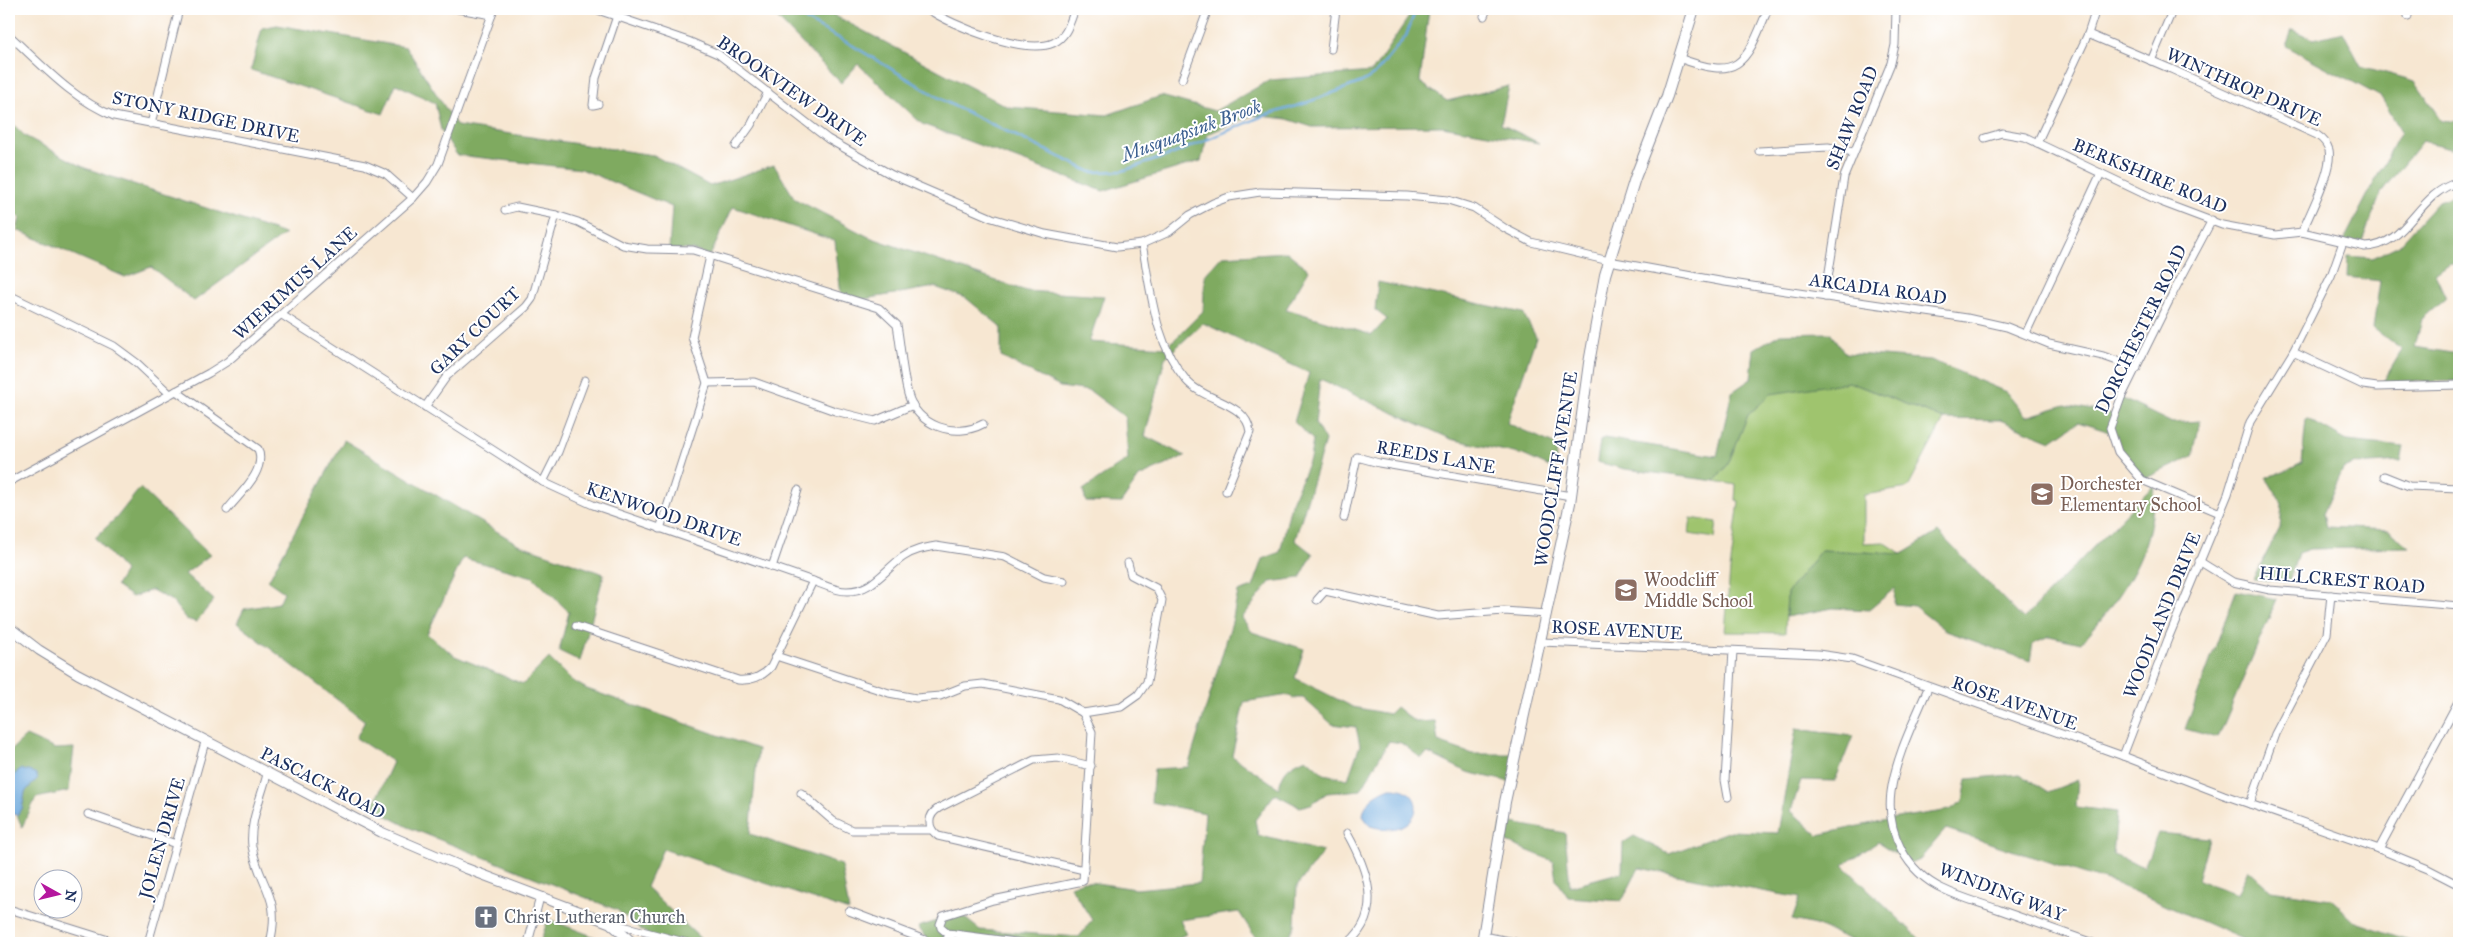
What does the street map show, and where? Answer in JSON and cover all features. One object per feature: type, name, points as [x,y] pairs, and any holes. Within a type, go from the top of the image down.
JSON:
[{"type":"main road","name":"WOODCLIFF AVENUE","points":[[1482,939],[1505,802],[1571,496],[1594,332],[1609,261],[1635,178],[1679,58],[1694,9]]},
{"type":"street","points":[[151,124],[179,9]]},
{"type":"street","points":[[458,9],[493,12]]},
{"type":"street","name":"BROOKVIEW DRIVE","points":[[595,9],[688,41],[718,54],[808,125],[849,152],[892,175],[968,208],[1018,226],[1076,241],[1117,247],[1142,244],[1163,235],[1190,215],[1213,202],[1246,193],[1407,196],[1460,203],[1486,215],[1525,239],[1609,261]]},
{"type":"street","points":[[928,9],[950,22],[984,36],[1038,46],[1053,43],[1064,34],[1076,9]]},
{"type":"street","points":[[1182,80],[1208,9]]},
{"type":"street","points":[[1331,49],[1336,9]]},
{"type":"street","points":[[1679,58],[1701,67],[1717,70],[1738,64],[1751,50],[1768,9]]},
{"type":"street","name":"SHAW ROAD","points":[[1825,297],[1839,197],[1853,152],[1891,63],[1896,9]]},
{"type":"street","points":[[2037,143],[2088,34],[2096,9]]},
{"type":"street","points":[[2151,61],[2173,9]]},
{"type":"street","name":"WIERIMUS LANE","points":[[9,482],[228,361],[413,198],[427,182],[438,164],[493,12]]},
{"type":"street","points":[[598,104],[594,105],[596,78],[616,16]]},
{"type":"street","name":"WINTHROP DRIVE","points":[[2088,34],[2292,123],[2325,141],[2329,149],[2328,166],[2302,232]]},
{"type":"street","name":"STONY RIDGE DRIVE","points":[[9,35],[84,102],[114,116],[365,165],[386,174],[413,198]]},
{"type":"street","points":[[736,146],[751,125],[768,92]]},
{"type":"street","name":"BERKSHIRE ROAD","points":[[1985,138],[1994,134],[2012,133],[2161,202],[2259,234],[2275,235],[2302,232],[2365,247],[2374,247],[2389,242],[2433,195],[2459,182]]},
{"type":"street","points":[[1760,151],[1828,147],[1853,152]]},
{"type":"street","points":[[2026,333],[2101,173]]},
{"type":"street","points":[[505,210],[517,207],[556,215],[578,222],[622,245],[647,249],[693,250],[879,308],[898,325],[908,394],[913,405],[930,423],[943,430],[966,430],[983,424]]},
{"type":"street","name":"GARY COURT","points":[[425,407],[447,376],[532,300],[556,215]]},
{"type":"street","name":"DORCHESTER ROAD","points":[[2212,220],[2121,398],[2110,428],[2112,440],[2118,452],[2142,480],[2220,513]]},
{"type":"street","name":"WOODLAND DRIVE","points":[[2123,756],[2234,477],[2250,422],[2293,352],[2331,276],[2344,242]]},
{"type":"street","points":[[1142,244],[1159,332],[1170,358],[1192,386],[1200,393],[1234,408],[1250,424],[1250,432],[1226,491]]},
{"type":"street","points":[[660,529],[707,383],[692,337],[710,256]]},
{"type":"street","name":"ARCADIA ROAD","points":[[1609,261],[1825,297],[1967,318],[2026,333],[2049,344],[2103,356],[2137,368]]},
{"type":"street","points":[[9,295],[114,346],[173,393],[258,449],[260,467],[227,510]]},
{"type":"street","name":"KENWOOD DRIVE","points":[[282,315],[543,482],[576,499],[813,582],[846,591],[865,588],[874,583],[904,556],[920,549],[936,546],[1005,557],[1044,577],[1064,581]]},
{"type":"street","points":[[2293,352],[2363,385],[2378,387],[2459,385]]},
{"type":"street","points":[[543,482],[561,444],[585,380]]},
{"type":"street","points":[[707,383],[754,382],[835,411],[875,421],[913,405]]},
{"type":"street","name":"REEDS LANE","points":[[1344,518],[1357,457],[1571,496]]},
{"type":"street","points":[[2384,476],[2409,486],[2459,488]]},
{"type":"street","points":[[772,567],[798,490]]},
{"type":"street","name":"HILLCREST ROAD","points":[[2199,561],[2233,582],[2250,587],[2459,606]]},
{"type":"street","points":[[1083,713],[1111,710],[1130,702],[1143,689],[1150,672],[1162,600],[1156,588],[1131,575],[1128,563]]},
{"type":"street","points":[[576,626],[738,680],[759,677],[771,667],[813,582]]},
{"type":"street","points":[[1318,600],[1325,591],[1438,616],[1504,611],[1547,614]]},
{"type":"street","points":[[2250,804],[2275,734],[2327,634],[2331,595]]},
{"type":"street","name":"PASCACK ROAD","points":[[9,627],[58,663],[267,774],[423,851],[610,923],[633,943]]},
{"type":"street","name":"ROSE AVENUE","points":[[1541,642],[1835,656],[1868,664],[1928,688],[2123,756],[2250,804],[2379,849],[2428,869],[2459,885]]},
{"type":"street","points":[[1728,797],[1725,780],[1733,650]]},
{"type":"street","points":[[776,656],[889,693],[927,698],[951,693],[965,686],[983,684],[1059,699],[1070,703],[1083,713],[1092,732],[1083,881],[993,900],[944,916],[940,924],[940,928],[947,933],[1023,943]]},
{"type":"street","name":"WINDING WAY","points":[[1928,688],[1911,728],[1891,790],[1890,803],[1893,829],[1904,854],[1919,873],[1941,888],[2093,943]]},
{"type":"street","points":[[2379,849],[2459,700]]},
{"type":"street","name":"JOLEN DRIVE","points":[[148,943],[205,742]]},
{"type":"street","points":[[1084,870],[938,836],[932,830],[930,820],[934,811],[1024,764],[1045,758],[1058,758],[1091,766]]},
{"type":"street","points":[[267,774],[252,837],[255,856],[275,913],[270,943]]},
{"type":"street","points":[[801,793],[833,821],[852,830],[932,830]]},
{"type":"street","points":[[88,814],[176,844]]},
{"type":"street","points":[[1347,832],[1358,852],[1370,890],[1364,923],[1348,943]]},
{"type":"street","points":[[528,943],[540,897]]},
{"type":"street","points":[[9,909],[118,943]]},
{"type":"street","points":[[849,911],[933,943]]},
{"type":"street","points":[[610,923],[688,943]]},
{"type":"street","points":[[942,943],[953,934]]},
{"type":"street","points":[[1482,939],[1520,943]]},
{"type":"green space","points":[[763,9],[822,9],[1008,107],[1107,115],[1161,96],[1215,111],[1270,80],[1372,72],[1410,15],[1411,9],[1429,9],[1420,82],[1447,101],[1509,86],[1501,124],[1539,143],[1442,126],[1312,127],[1287,119],[1253,115],[1208,134],[1201,161],[1103,191],[922,124],[858,64],[841,83],[776,17]]},
{"type":"green space","points":[[277,25],[406,47],[457,126],[653,155],[710,186],[774,165],[795,199],[869,237],[1026,291],[1104,296],[1089,342],[1167,347],[1203,311],[1205,275],[1222,256],[1287,252],[1309,270],[1286,309],[1372,335],[1387,319],[1375,310],[1378,282],[1523,313],[1536,337],[1507,423],[1558,446],[1554,469],[1523,455],[1451,439],[1320,379],[1315,423],[1325,441],[1295,540],[1313,554],[1300,578],[1270,582],[1242,618],[1252,632],[1304,649],[1295,678],[1353,707],[1389,714],[1396,707],[1415,722],[1435,721],[1438,742],[1472,754],[1516,754],[1510,782],[1467,772],[1428,753],[1421,758],[1401,743],[1389,741],[1361,790],[1327,793],[1311,804],[1300,807],[1275,794],[1255,820],[1258,835],[1323,852],[1297,886],[1295,925],[1286,943],[1259,943],[1239,912],[1180,920],[1186,934],[1168,943],[930,943],[918,927],[960,914],[980,930],[1079,937],[1092,920],[1070,886],[1083,881],[1136,889],[1199,883],[1205,813],[1151,802],[1154,769],[1188,767],[1232,622],[1238,592],[1253,587],[1263,559],[1280,552],[1291,504],[1310,459],[1313,440],[1294,422],[1309,373],[1203,323],[1165,358],[1145,436],[1185,456],[1139,477],[1121,503],[1086,502],[1083,490],[1128,459],[1125,417],[1090,391],[1060,387],[1001,357],[1001,327],[966,298],[935,287],[854,301],[841,296],[835,241],[733,207],[710,256],[693,250],[669,249],[672,207],[581,169],[457,155],[441,130],[435,103],[396,84],[383,114],[251,70],[262,28]],"holes":[[[1289,695],[1292,698],[1303,698],[1332,724],[1356,727],[1360,745],[1348,779],[1324,774],[1306,758],[1287,769],[1282,777],[1279,788],[1232,756],[1244,702]]]},
{"type":"green space","points":[[2292,30],[2314,39],[2343,32],[2361,66],[2415,81],[2442,120],[2459,122],[2459,150],[2422,141],[2382,191],[2360,246],[2343,242],[2401,131],[2381,97],[2286,46]]},
{"type":"green space","points":[[9,120],[25,136],[85,168],[285,234],[194,301],[151,267],[125,277],[17,230],[20,218],[9,210]]},
{"type":"green space","points":[[2453,196],[2459,209],[2459,266],[2450,263],[2435,274],[2446,298],[2422,319],[2415,347],[2459,354],[2459,381],[2383,382],[2402,350],[2373,328],[2380,281],[2347,277],[2348,256],[2372,258],[2399,245],[2439,201]]},
{"type":"green space","points":[[1830,333],[1845,353],[1931,360],[2006,392],[2026,417],[2065,405],[2114,414],[2121,398],[2172,423],[2200,421],[2193,456],[2142,480],[2126,462],[2110,432],[2078,422],[2051,441],[2000,420],[1944,419],[1849,382],[1771,394],[1748,415],[1728,464],[1715,481],[1625,469],[1597,462],[1600,441],[1604,438],[1717,456],[1732,392],[1751,379],[1754,349],[1780,334]]},
{"type":"green space","points":[[1849,382],[1944,419],[1908,488],[1864,495],[1864,543],[1884,542],[1902,554],[1821,550],[1787,593],[1785,633],[1725,632],[1730,570],[1739,501],[1735,500],[1736,485],[1715,481],[1728,464],[1748,415],[1771,393]]},
{"type":"green space","points":[[2306,418],[2347,441],[2404,447],[2401,461],[2356,464],[2343,469],[2323,514],[2326,527],[2389,530],[2409,547],[2310,549],[2298,553],[2289,582],[2253,579],[2280,528],[2282,504],[2266,477],[2284,472],[2302,463]]},
{"type":"green space","points":[[344,440],[518,544],[604,574],[580,661],[559,651],[569,612],[533,577],[463,558],[427,634],[455,656],[523,684],[549,658],[571,680],[587,689],[758,749],[750,834],[841,865],[849,911],[663,849],[646,887],[705,943],[658,943],[617,910],[410,828],[372,808],[393,762],[356,738],[365,721],[237,623],[244,609],[279,603],[284,592],[268,581]]},
{"type":"green space","points":[[2154,485],[2150,526],[2138,562],[2122,591],[2081,643],[2049,636],[2033,643],[2030,661],[1946,631],[1914,606],[1894,604],[1895,588],[1869,610],[1833,608],[1786,617],[1787,593],[1821,550],[1902,554],[1938,532],[2023,619]]},
{"type":"green space","points":[[140,488],[210,555],[185,574],[214,600],[196,622],[186,619],[172,601],[152,590],[132,597],[116,586],[125,571],[95,538],[117,517]]},
{"type":"green space","points":[[1691,518],[1717,522],[1715,538],[1689,534]]},
{"type":"green space","points":[[2236,591],[2277,599],[2218,738],[2185,729]]},
{"type":"green space","points":[[1796,729],[1853,736],[1835,781],[1801,780],[1791,811],[1818,835],[1891,819],[1950,810],[1963,801],[1967,779],[2020,774],[2048,792],[2078,780],[2076,807],[2117,812],[2113,855],[2144,867],[2158,833],[2209,838],[2198,880],[2237,894],[2248,869],[2271,890],[2331,899],[2356,922],[2417,943],[2251,943],[2117,884],[1946,829],[1921,858],[1910,863],[1878,842],[1843,865],[1924,943],[1858,943],[1815,925],[1792,920],[1800,898],[1639,868],[1622,901],[1568,897],[1556,879],[1553,861],[1499,839],[1502,821],[1565,833],[1570,886],[1622,872],[1623,843],[1634,836],[1669,854],[1731,831],[1778,833]]},
{"type":"green space","points":[[26,736],[55,749],[74,748],[69,791],[36,798],[22,827],[17,815],[22,809],[25,792],[13,775],[9,781],[9,752]]},
{"type":"green space","points":[[548,919],[600,939],[605,943],[540,943]]},
{"type":"water","points":[[20,769],[35,773],[38,778],[25,792],[22,809],[17,815],[9,813],[9,781]]},
{"type":"water","points":[[1390,788],[1403,790],[1412,795],[1416,803],[1415,812],[1410,820],[1401,827],[1388,829],[1370,826],[1363,816],[1366,806],[1380,792]]},
{"type":"waterway","name":"Musquapsink Brook","points":[[792,9],[809,22],[850,44],[946,102],[1091,172],[1122,171],[1173,154],[1263,116],[1303,104],[1362,82],[1375,74],[1406,36],[1416,9]]},
{"type":"place","name":"Dorchester Elementary School","points":[[2042,494]]},
{"type":"place","name":"Woodcliff Middle School","points":[[1626,590]]},
{"type":"place","name":"Christ Lutheran Church","points":[[486,917]]}]
